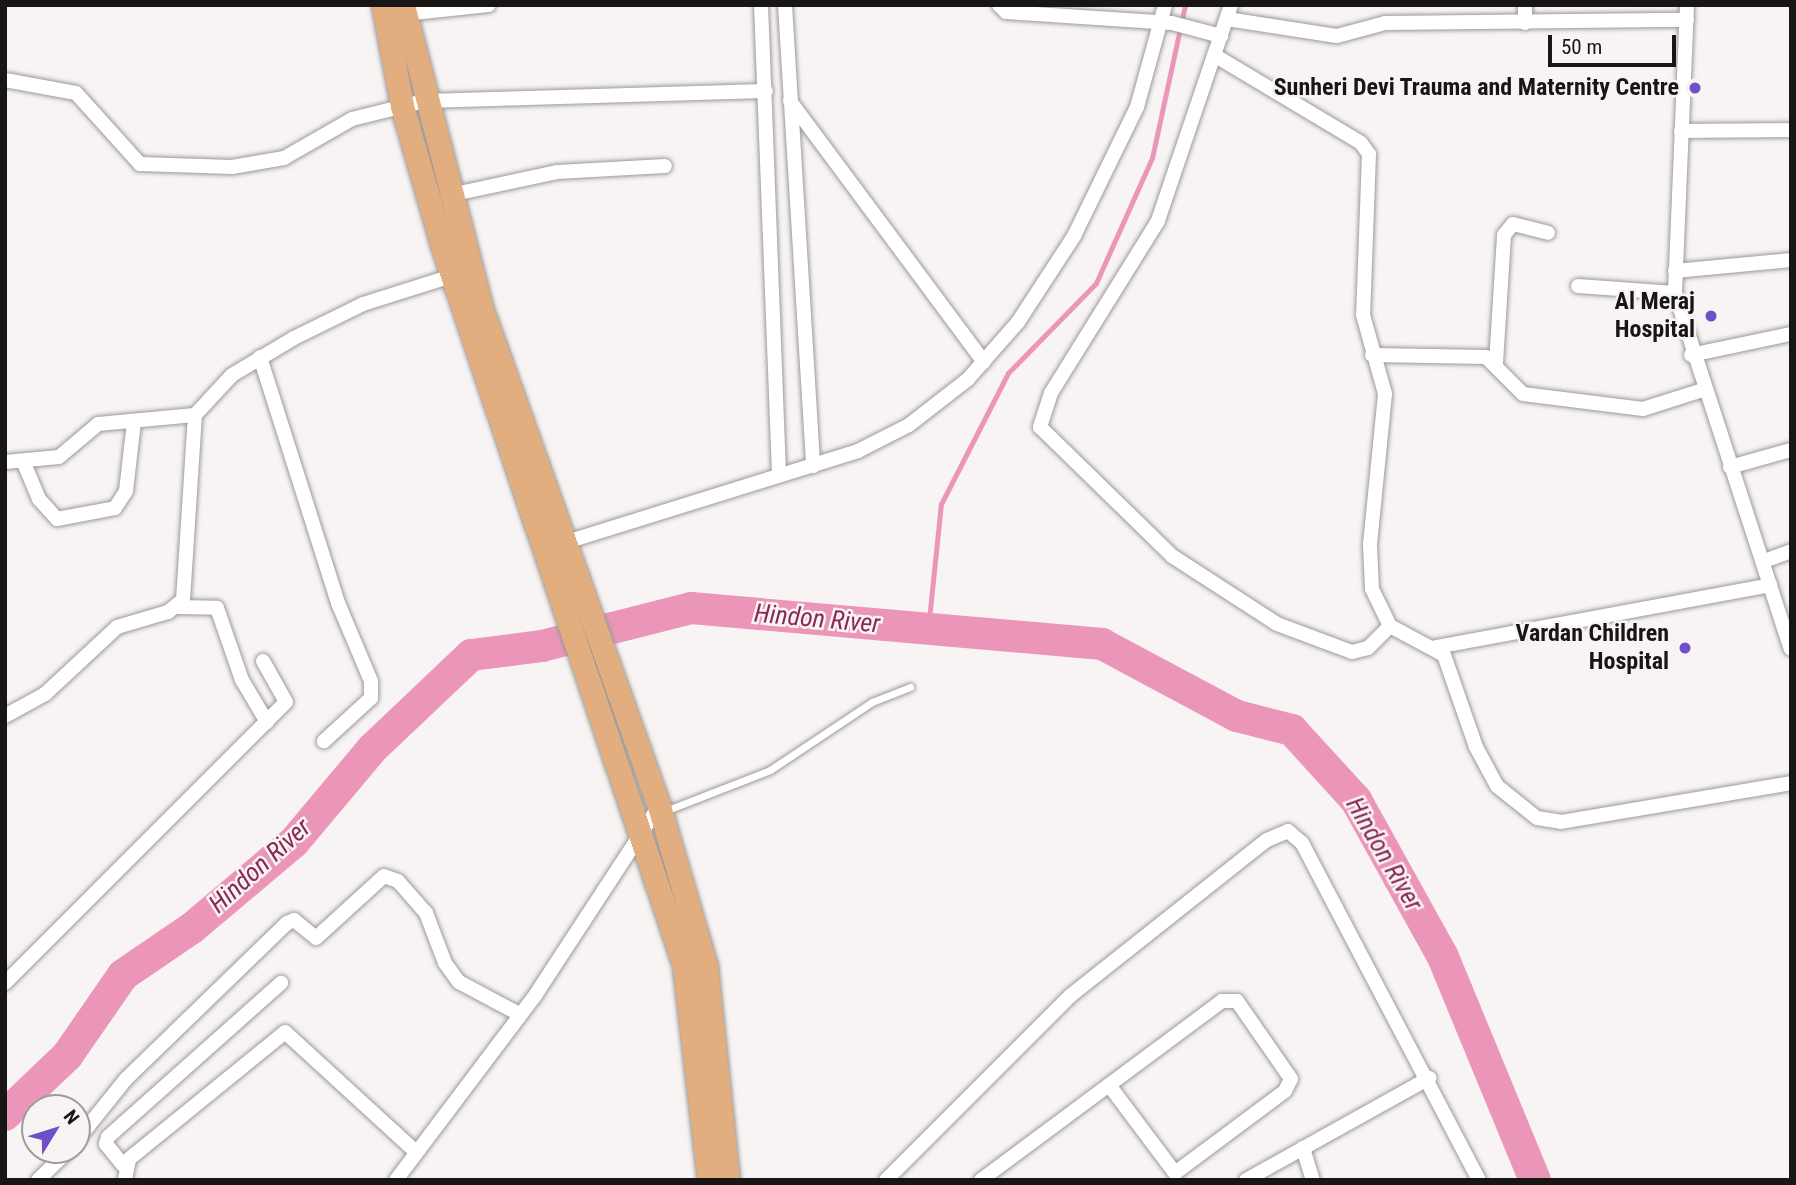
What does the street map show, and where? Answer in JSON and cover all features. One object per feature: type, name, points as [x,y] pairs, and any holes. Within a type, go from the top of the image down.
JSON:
[{"type":"main road","points":[[397,8],[413,103],[452,276],[483,337]]},
{"type":"main road","points":[[413,103],[450,195],[483,337],[559,549],[614,717],[642,831],[668,876],[706,967],[728,1180]]},
{"type":"main road","points":[[614,717],[660,810],[668,876],[684,965],[709,1180]]},
{"type":"street","points":[[397,8],[489,5]]},
{"type":"street","points":[[761,5],[795,471]]},
{"type":"street","points":[[785,5],[795,471]]},
{"type":"street","points":[[999,5],[1006,12],[1166,23],[1215,34]]},
{"type":"street","points":[[559,549],[795,471],[909,425],[984,362],[1048,281],[1080,225],[1137,107],[1166,23],[1165,5]]},
{"type":"street","points":[[1525,5],[1525,23]]},
{"type":"street","points":[[1390,625],[1368,648],[1353,652],[1276,624],[1172,556],[1040,427],[1051,393],[1158,221],[1214,55],[1215,34],[1229,12],[1337,36],[1385,23],[1525,23],[1687,13],[1675,293],[1691,355],[1770,586],[1785,610],[1791,649]]},
{"type":"street","points":[[1214,55],[1361,143],[1369,154],[1363,315],[1385,394],[1370,545],[1372,589],[1390,625],[1436,647],[1770,586]]},
{"type":"street","points":[[5,79],[76,93],[131,158],[150,165],[260,164],[303,150],[352,119],[413,103],[766,91]]},
{"type":"street","points":[[789,100],[984,362]]},
{"type":"street","points":[[1681,131],[1791,130]]},
{"type":"street","points":[[450,195],[557,172],[665,166]]},
{"type":"street","points":[[1496,363],[1504,235],[1513,224],[1548,233]]},
{"type":"street","points":[[1675,271],[1791,260]]},
{"type":"street","points":[[178,607],[187,567],[195,415],[232,374],[260,357],[363,304],[452,276]]},
{"type":"street","points":[[1578,286],[1675,293]]},
{"type":"street","points":[[1691,355],[1791,334]]},
{"type":"street","points":[[1372,355],[1486,357],[1496,363],[1513,389],[1558,399],[1643,409],[1703,390]]},
{"type":"street","points":[[260,357],[338,603],[371,681],[371,698],[324,741]]},
{"type":"street","points":[[5,462],[59,457],[97,424],[195,415]]},
{"type":"street","points":[[23,461],[38,499],[57,519],[115,508],[126,491],[134,422]]},
{"type":"street","points":[[1730,467],[1791,450]]},
{"type":"street","points":[[1763,561],[1791,551]]},
{"type":"street","points":[[5,716],[45,694],[117,627],[178,607],[210,606],[221,613],[242,680],[267,722]]},
{"type":"street","points":[[1436,647],[1485,766],[1497,786],[1537,818],[1561,822],[1637,813],[1791,783]]},
{"type":"street","points":[[5,961],[10,979],[267,722],[286,696],[263,661]]},
{"type":"street","points":[[396,1180],[519,1014],[642,831],[660,810]]},
{"type":"street","points":[[886,1180],[1070,996],[1279,832],[1302,843],[1429,1078],[1479,1180]]},
{"type":"street","points":[[91,1123],[126,1079],[287,923],[294,920],[316,938],[384,876],[398,881],[426,913],[445,963],[459,982],[519,1014]]},
{"type":"street","points":[[281,983],[108,1137],[106,1144],[125,1176],[285,1032],[416,1152]]},
{"type":"street","points":[[981,1180],[1109,1085],[1230,999],[1291,1079],[1285,1091],[1175,1173],[1163,1165],[1109,1085]]},
{"type":"street","points":[[1246,1180],[1429,1078]]},
{"type":"street","points":[[1303,1148],[1313,1180]]},
{"type":"street","points":[[38,1180],[55,1164]]},
{"type":"lane","points":[[660,810],[782,763],[872,702],[910,687]]},
{"type":"waterway","points":[[928,629],[941,504],[1008,373],[1096,283],[1152,158],[1185,5]]},
{"type":"waterway","name":"Hindon River","points":[[5,1115],[67,1056],[123,975],[192,928],[294,842],[373,748],[471,655],[542,646],[691,608],[1102,644],[1237,716],[1292,730],[1356,800],[1443,957],[1535,1180]]},
{"type":"place","name":"Sunheri Devi Trauma and Maternity Centre","points":[[1695,88]]},
{"type":"place","name":"Al Meraj Hospital","points":[[1711,316]]},
{"type":"place","name":"Vardan Children Hospital","points":[[1685,648]]}]
